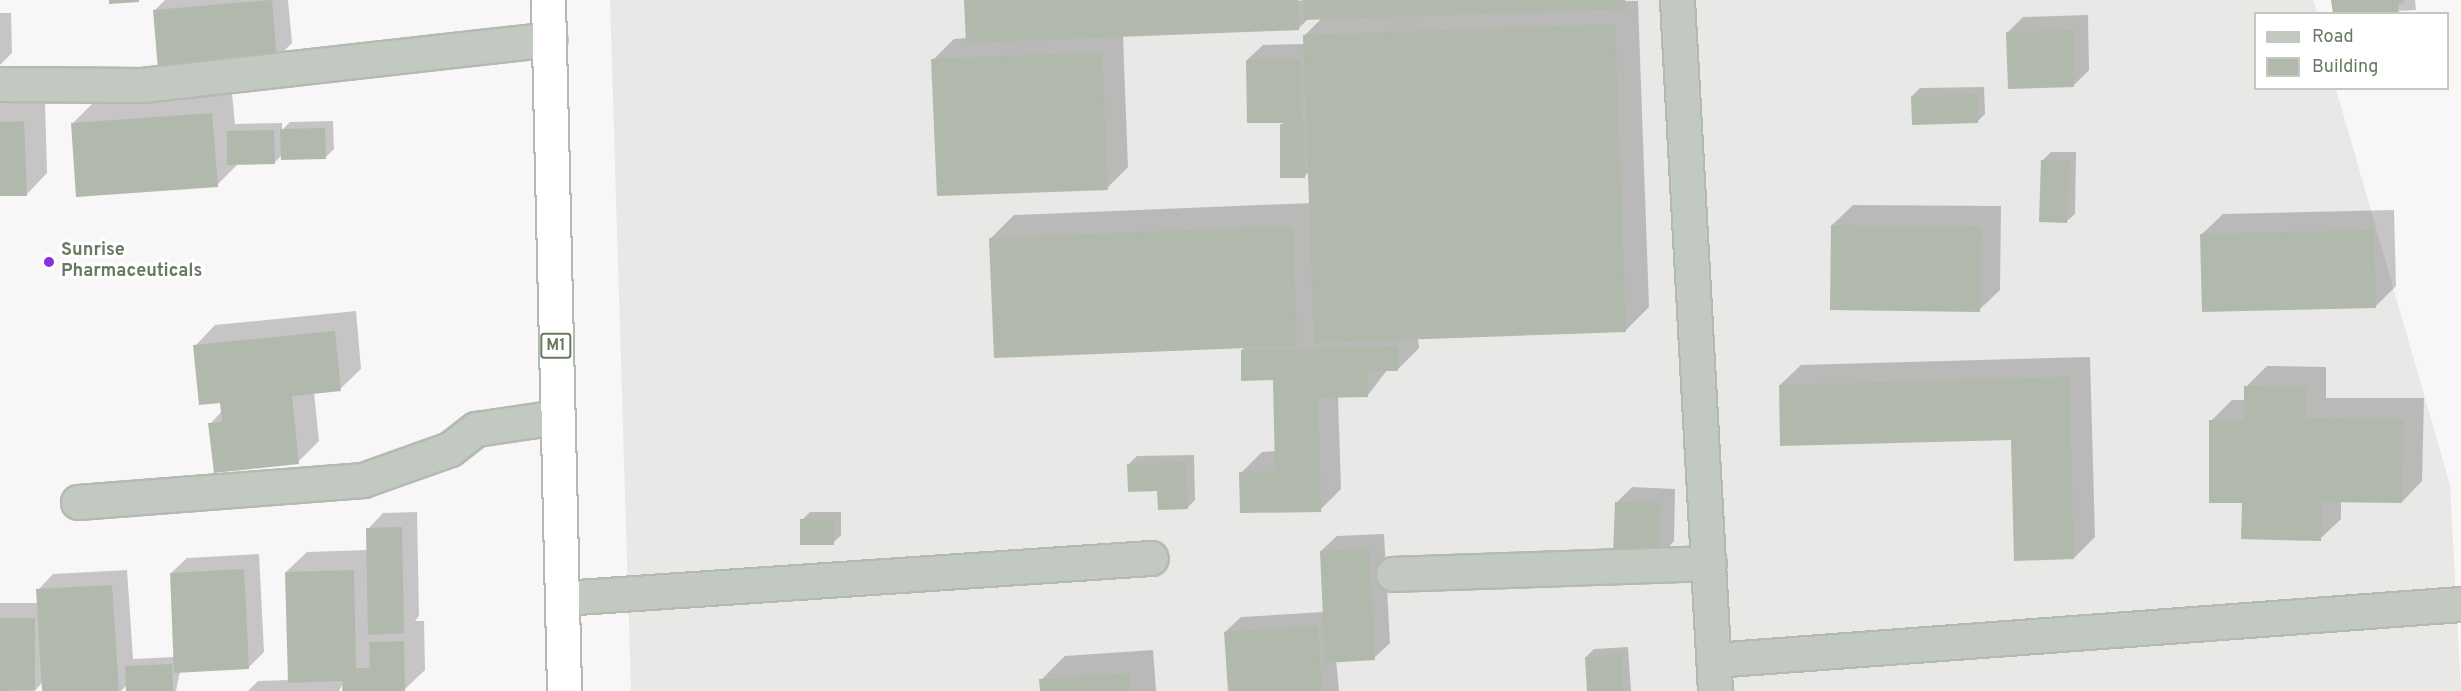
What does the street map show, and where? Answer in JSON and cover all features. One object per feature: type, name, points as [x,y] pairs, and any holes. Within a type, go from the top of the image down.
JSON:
[{"type":"highway","name":"M1","points":[[548,0],[564,691]]},
{"type":"street","points":[[1677,0],[1714,675],[2461,604]]},
{"type":"street","points":[[0,84],[142,85],[549,39]]},
{"type":"street","points":[[78,502],[363,480],[450,449],[476,429],[557,417]]},
{"type":"street","points":[[562,598],[1150,558]]},
{"type":"street","points":[[1393,574],[1708,563]]},
{"type":"shaded area","points":[[610,0],[2313,0],[2317,12],[2254,12],[2254,90],[2336,90],[2450,485],[2461,691],[631,691]]},
{"type":"building","points":[[109,0],[139,0],[139,2],[109,4]]},
{"type":"building","points":[[272,0],[277,60],[158,70],[153,10]]},
{"type":"building","points":[[964,0],[1298,0],[1299,30],[966,43]]},
{"type":"building","points":[[1303,0],[1625,0],[1626,9],[1304,20]]},
{"type":"building","points":[[2331,0],[2404,0],[2404,3],[2398,4],[2399,12],[2333,12]]},
{"type":"building","points":[[1615,24],[1626,332],[1314,343],[1303,35]]},
{"type":"building","points":[[2073,30],[2074,87],[2008,89],[2006,32]]},
{"type":"building","points":[[1102,52],[1108,190],[937,196],[931,59]]},
{"type":"building","points":[[1300,59],[1301,123],[1247,123],[1246,60]]},
{"type":"building","points":[[1977,94],[1978,123],[1912,125],[1911,96]]},
{"type":"building","points":[[212,113],[218,187],[76,197],[71,123]]},
{"type":"building","points":[[24,121],[27,196],[0,196],[0,122]]},
{"type":"building","points":[[1305,123],[1305,178],[1280,178],[1280,124]]},
{"type":"building","points":[[325,128],[326,159],[281,160],[280,129]]},
{"type":"building","points":[[274,130],[275,164],[227,165],[227,131]]},
{"type":"building","points":[[2041,160],[2069,160],[2067,223],[2039,222]]},
{"type":"building","points":[[1831,225],[1981,226],[1980,312],[1830,310]]},
{"type":"building","points":[[1293,226],[1297,346],[994,358],[989,238]]},
{"type":"building","points":[[2374,230],[2376,308],[2202,312],[2200,234]]},
{"type":"building","points":[[335,331],[341,391],[292,396],[299,464],[214,473],[208,423],[222,422],[220,403],[199,405],[193,345]]},
{"type":"building","points":[[1398,346],[1398,371],[1368,371],[1368,397],[1318,398],[1321,512],[1240,513],[1239,472],[1275,471],[1273,380],[1241,381],[1241,350]]},
{"type":"building","points":[[2069,377],[2074,559],[2014,561],[2011,440],[1780,446],[1779,385]]},
{"type":"building","points":[[2244,386],[2306,387],[2306,418],[2404,419],[2402,503],[2321,502],[2321,541],[2241,539],[2242,503],[2209,503],[2209,420],[2244,420]]},
{"type":"building","points":[[1186,462],[1188,509],[1158,510],[1157,491],[1128,492],[1127,464]]},
{"type":"building","points":[[1615,502],[1660,503],[1659,558],[1613,557]]},
{"type":"building","points":[[800,519],[834,519],[834,545],[800,545]]},
{"type":"building","points":[[402,527],[404,633],[368,635],[366,528]]},
{"type":"building","points":[[1369,549],[1375,660],[1325,663],[1320,551]]},
{"type":"building","points":[[244,569],[249,669],[174,673],[170,573]]},
{"type":"building","points":[[354,570],[356,668],[370,668],[369,642],[404,641],[405,691],[343,691],[343,681],[288,683],[285,572]]},
{"type":"building","points":[[112,585],[119,691],[42,691],[36,589]]},
{"type":"building","points":[[0,618],[35,618],[35,690],[0,691]]},
{"type":"building","points":[[1318,626],[1322,691],[1228,691],[1224,632]]},
{"type":"building","points":[[1621,654],[1623,691],[1587,691],[1585,657]]},
{"type":"building","points":[[172,664],[173,691],[126,691],[125,666]]},
{"type":"building","points":[[1129,673],[1131,691],[1040,691],[1039,679]]},
{"type":"place","name":"Sunrise Pharmaceuticals","points":[[49,262]]}]
